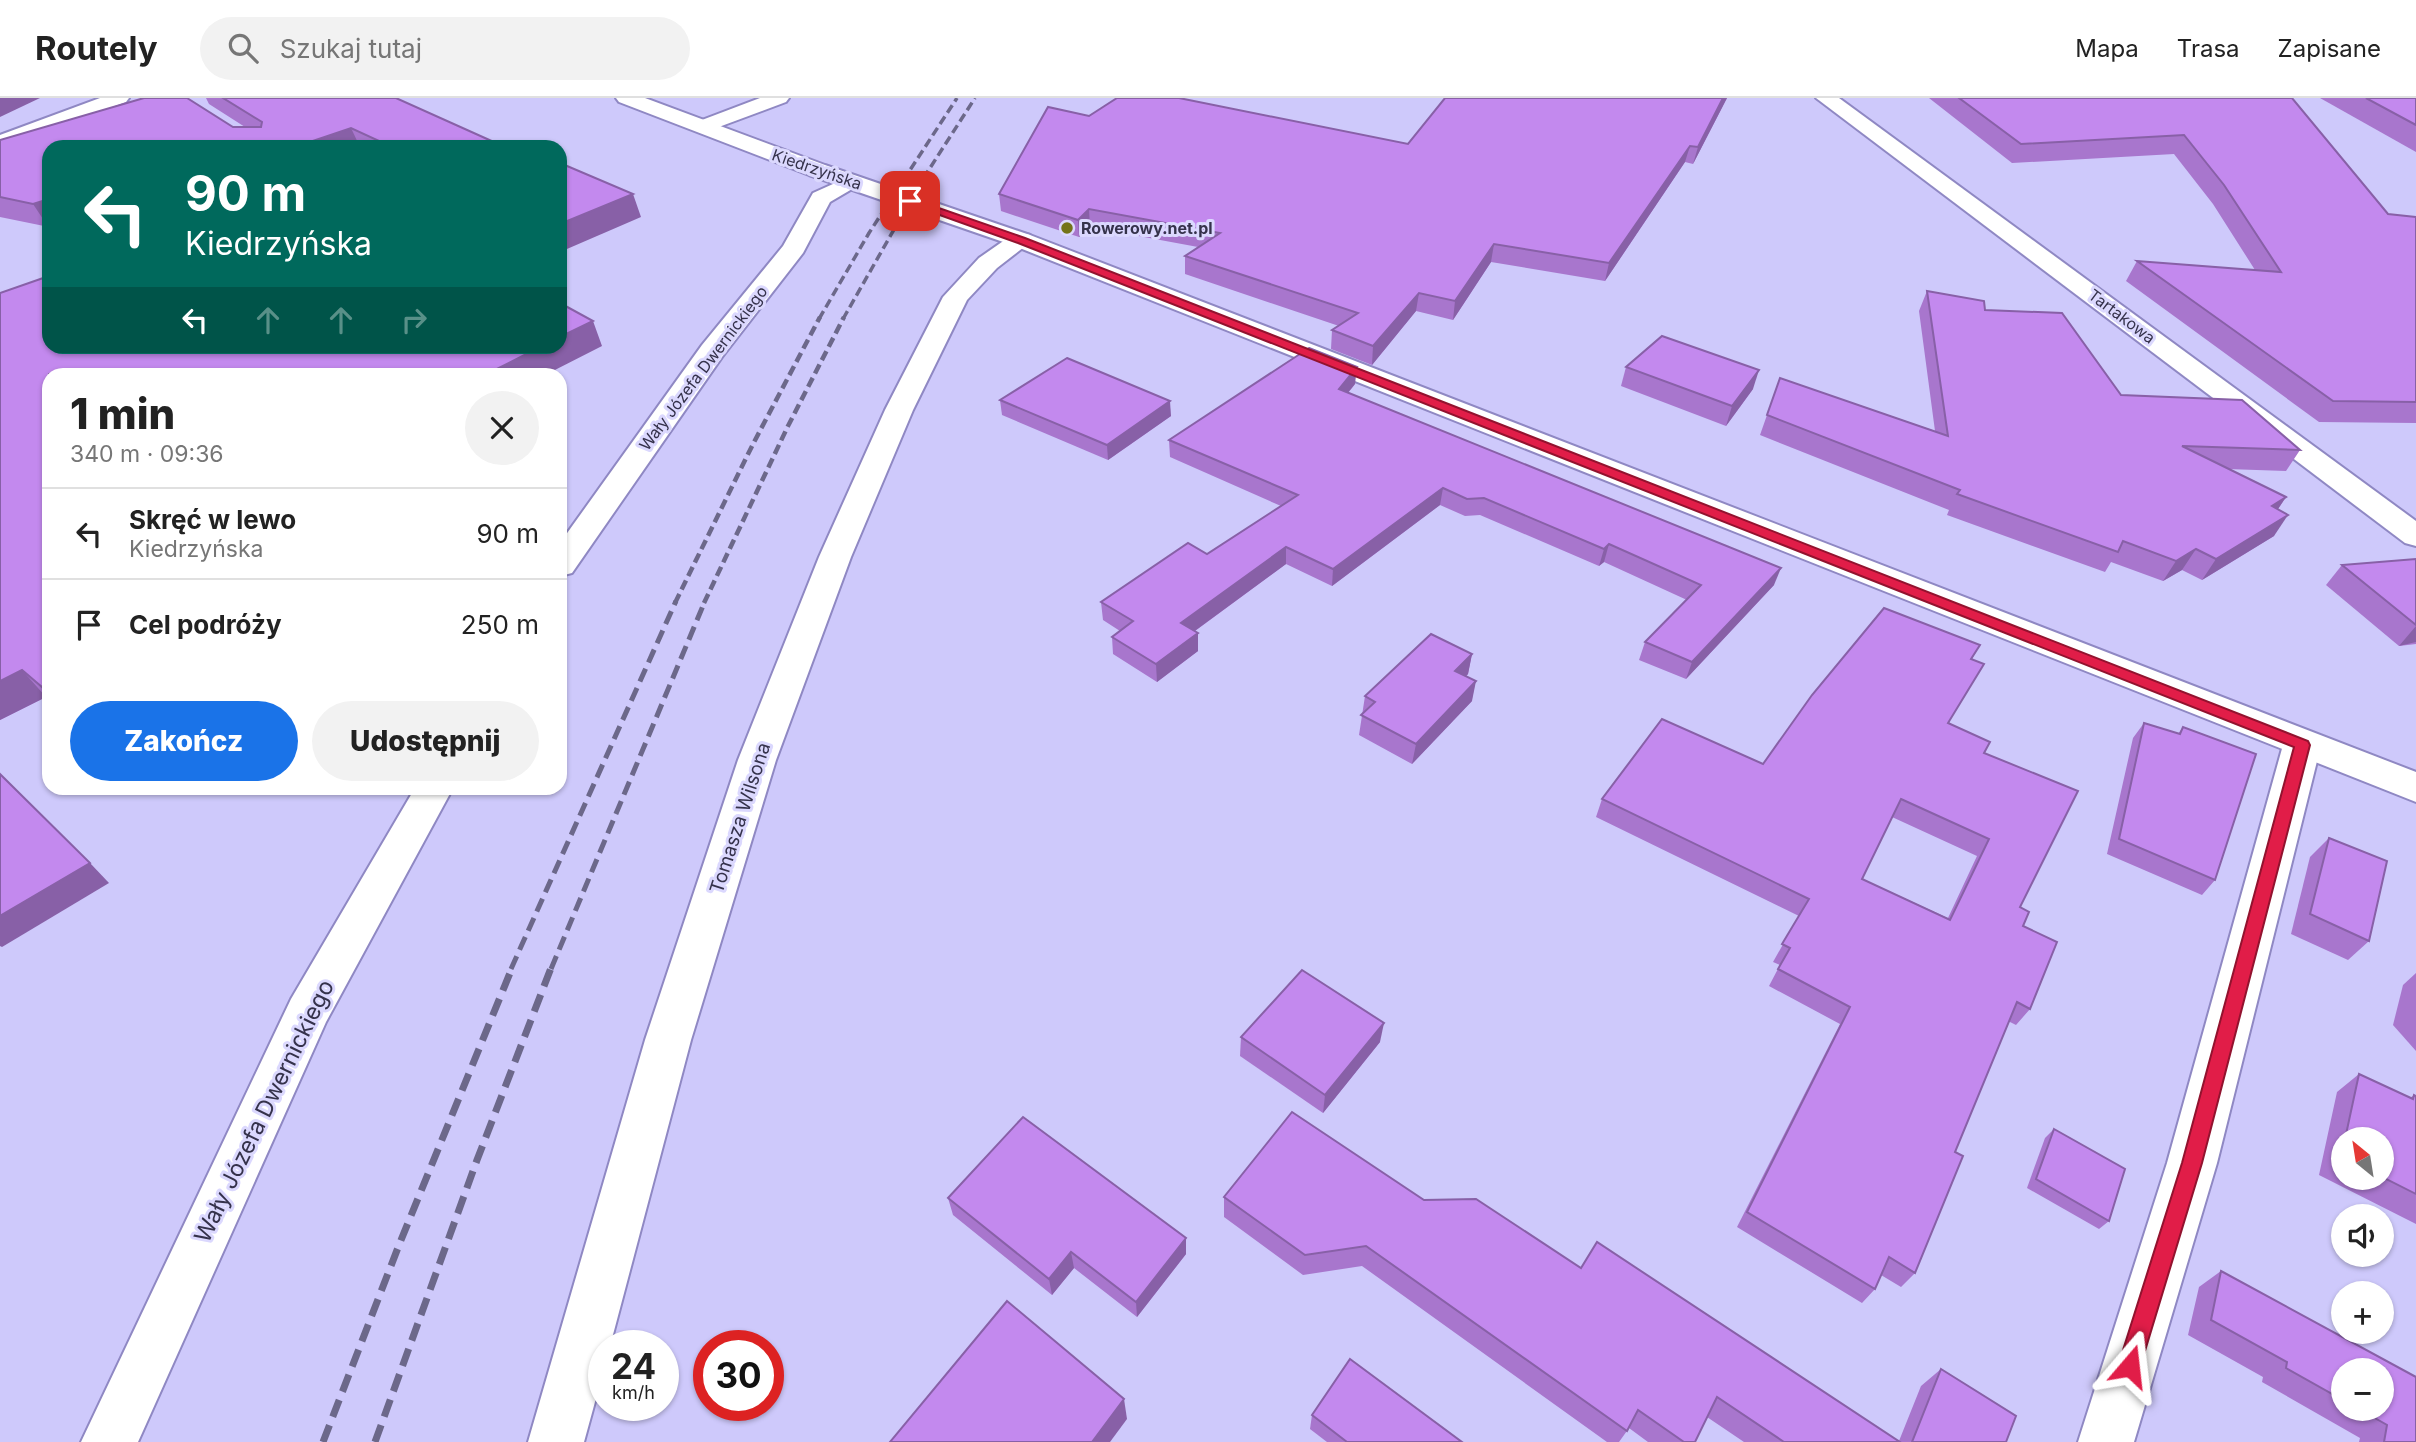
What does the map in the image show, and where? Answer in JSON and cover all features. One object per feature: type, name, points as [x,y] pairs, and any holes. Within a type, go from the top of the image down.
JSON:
[{"type":"street","points":[[0,142],[119,98]]},
{"type":"street","name":"Kiedrzyńska","points":[[626,98],[853,182],[1021,240],[2416,788]]},
{"type":"street","points":[[701,127],[779,98]]},
{"type":"street","name":"Tartakowa","points":[[1826,98],[2416,536]]},
{"type":"street","name":"Wały Józefa Dwernickiego","points":[[567,556],[712,351],[794,248],[821,198],[853,182]]},
{"type":"street","name":"Tomasza Wilsona","points":[[555,1442],[681,1002],[757,760],[835,556],[899,410],[956,297],[988,263],[1021,240]]},
{"type":"street","points":[[2106,1442],[2192,1163],[2302,745]]},
{"type":"street","name":"Wały Józefa Dwernickiego","points":[[109,1442],[307,1013],[430,795]]},
{"type":"building","points":[[144,98],[187,98],[233,127],[261,127],[262,122],[223,98],[396,98],[489,140],[377,140],[351,128],[316,140],[42,140],[42,201],[33,204],[0,197],[0,140]]},
{"type":"building","points":[[1117,98],[1179,98],[1408,144],[1445,98],[1723,98],[1698,147],[1690,146],[1609,263],[1494,244],[1455,301],[1419,293],[1373,346],[1332,330],[1358,313],[1185,256],[1220,233],[1089,209],[1078,220],[999,194],[1048,107],[1089,116]]},
{"type":"building","points":[[1959,98],[2292,98],[2388,214],[2416,217],[2416,402],[2333,401],[2137,261],[2281,272],[2224,185],[2184,135],[2021,144]]},
{"type":"building","points":[[2366,98],[2416,98],[2416,125]]},
{"type":"building","points":[[567,166],[633,194],[567,221]]},
{"type":"building","points":[[42,278],[42,354],[526,354],[499,368],[42,368],[42,687],[22,670],[0,681],[0,293]]},
{"type":"building","points":[[1927,291],[1984,301],[1985,310],[2062,313],[2121,395],[2242,400],[2300,450],[2182,446],[2286,497],[2272,506],[2288,515],[2216,559],[2196,549],[2176,561],[2123,541],[2118,552],[1957,494],[1960,490],[1767,415],[1780,378],[1948,436]]},
{"type":"building","points":[[567,307],[593,321],[567,334]]},
{"type":"building","points":[[1662,336],[1759,370],[1732,406],[1626,367]]},
{"type":"building","points":[[1309,348],[1357,367],[1339,389],[1781,568],[1692,662],[1645,642],[1701,585],[1609,544],[1604,549],[1484,498],[1467,499],[1443,488],[1333,569],[1286,547],[1181,623],[1198,633],[1156,664],[1112,637],[1133,621],[1101,602],[1188,543],[1207,554],[1298,495],[1169,440]]},
{"type":"building","points":[[1067,358],[1170,401],[1107,445],[1000,400]]},
{"type":"building","points":[[2416,559],[2416,625],[2342,565]]},
{"type":"building","points":[[1884,608],[1980,645],[1971,659],[1984,664],[1948,723],[1990,742],[1984,753],[2078,791],[2020,907],[2029,912],[2023,926],[2057,942],[2030,1009],[2017,1002],[1955,1152],[1963,1156],[1915,1273],[1889,1257],[1875,1289],[1747,1212],[1850,1007],[1778,969],[1790,948],[1782,944],[1809,899],[1602,799],[1662,719],[1763,764],[1812,695]],"holes":[[[1901,799],[1989,839],[1950,920],[1862,879]]]},
{"type":"building","points":[[1431,634],[1472,654],[1455,671],[1476,681],[1416,744],[1361,715],[1375,702],[1365,696]]},
{"type":"building","points":[[2144,723],[2180,734],[2183,727],[2256,754],[2215,880],[2119,839]]},
{"type":"building","points":[[0,774],[90,863],[0,916]]},
{"type":"building","points":[[2329,838],[2387,861],[2369,941],[2310,914]]},
{"type":"building","points":[[1302,970],[1384,1023],[1325,1095],[1241,1037]]},
{"type":"building","points":[[2359,1074],[2413,1099],[2414,1095],[2416,1096],[2416,1194],[2394,1183],[2394,1127],[2348,1127]]},
{"type":"building","points":[[1292,1112],[1424,1200],[1476,1199],[1581,1268],[1597,1242],[1900,1442],[1784,1442],[1717,1397],[1695,1442],[1684,1442],[1638,1410],[1627,1431],[1366,1246],[1305,1255],[1224,1197]]},
{"type":"building","points":[[1023,1117],[1186,1238],[1136,1302],[1071,1252],[1049,1279],[948,1198]]},
{"type":"building","points":[[2054,1129],[2125,1169],[2109,1221],[2036,1179]]},
{"type":"building","points":[[2221,1271],[2331,1331],[2331,1344],[2355,1344],[2381,1358],[2331,1358],[2331,1393],[2286,1368],[2287,1362],[2211,1320]]},
{"type":"building","points":[[1007,1301],[1124,1399],[1092,1442],[890,1442]]},
{"type":"building","points":[[1350,1359],[1462,1442],[1347,1442],[1312,1415]]},
{"type":"building","points":[[2394,1365],[2416,1377],[2416,1442],[2384,1442],[2387,1425],[2380,1421],[2394,1421]]},
{"type":"building","points":[[1941,1369],[2016,1416],[2006,1442],[1912,1442]]},
{"type":"railway","points":[[819,319],[869,233],[957,98]]},
{"type":"railway","points":[[843,319],[921,182],[975,98]]},
{"type":"railway","points":[[675,603],[753,444],[820,317]]},
{"type":"railway","points":[[704,603],[788,426],[844,317]]},
{"type":"railway","points":[[511,969],[676,601]]},
{"type":"railway","points":[[551,969],[705,601]]},
{"type":"railway","points":[[323,1442],[399,1245],[512,968]]},
{"type":"railway","points":[[375,1442],[477,1160],[551,968]]},
{"type":"place","name":"Rowerowy.net.pl","points":[[1067,228]]},
{"type":"route","points":[[910,201],[1021,240],[2302,745],[2192,1163],[2130,1366]]}]
